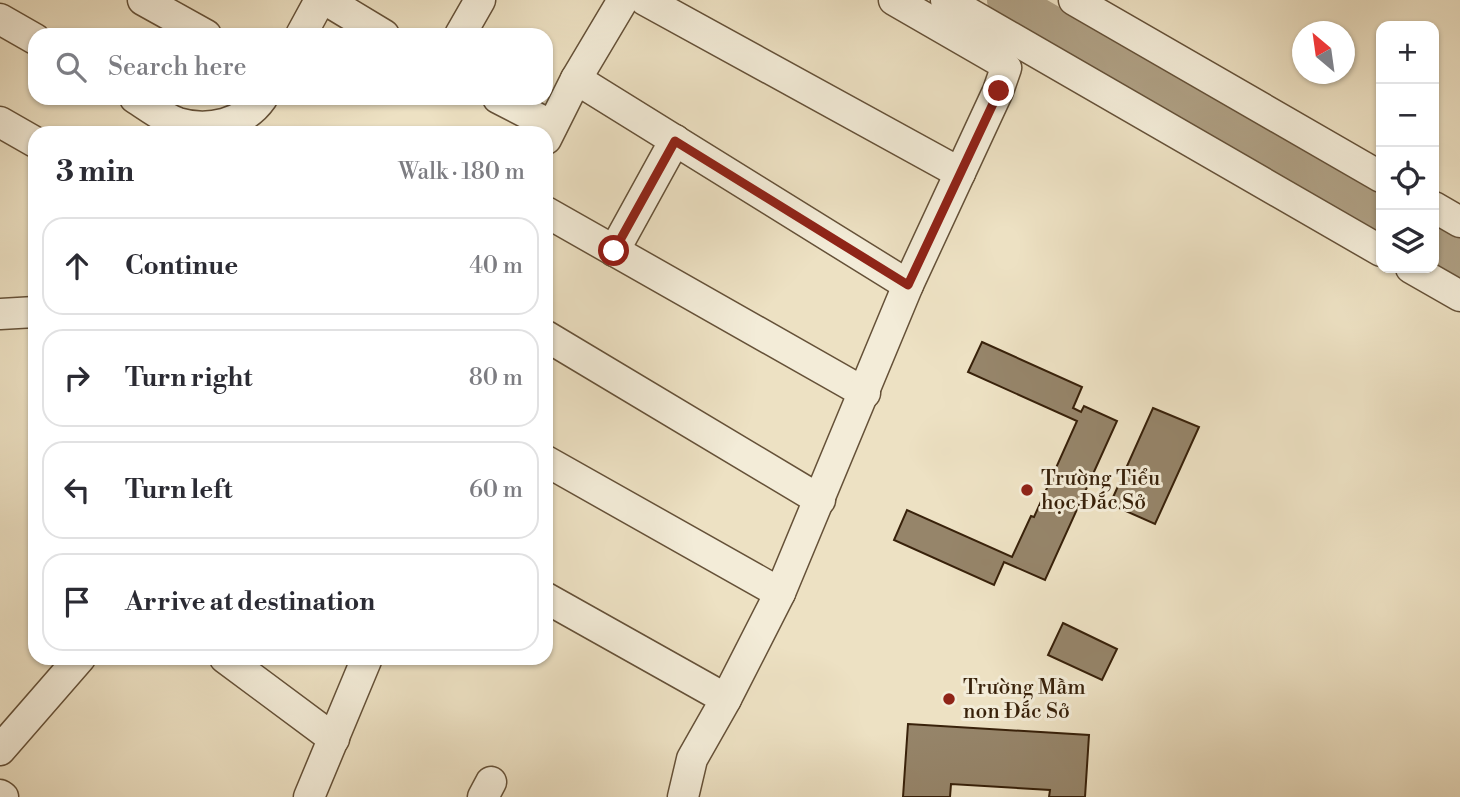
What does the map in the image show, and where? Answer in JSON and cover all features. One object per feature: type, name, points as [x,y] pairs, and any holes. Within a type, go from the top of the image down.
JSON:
[{"type":"street","points":[[143,0],[193,28]]},
{"type":"street","points":[[464,28],[480,0]]},
{"type":"street","points":[[552,126],[576,79],[623,0]]},
{"type":"street","points":[[645,0],[960,173]]},
{"type":"street","points":[[683,797],[692,759],[780,593],[908,285],[999,91],[1006,68],[998,60],[894,0]]},
{"type":"street","points":[[946,0],[1376,247]]},
{"type":"street","points":[[1074,0],[1376,174]]},
{"type":"street","points":[[308,28],[333,2],[373,28]]},
{"type":"street","points":[[0,19],[28,35]]},
{"type":"street","points":[[576,79],[908,285]]},
{"type":"street","points":[[147,105],[176,122],[192,126]]},
{"type":"street","points":[[202,126],[238,120],[251,113],[257,105]]},
{"type":"street","points":[[508,105],[540,126]]},
{"type":"street","points":[[0,122],[28,138]]},
{"type":"street","points":[[614,251],[675,141]]},
{"type":"street","points":[[1439,210],[1460,222]]},
{"type":"street","points":[[553,216],[865,393]]},
{"type":"street","points":[[1420,273],[1460,296]]},
{"type":"street","points":[[0,314],[28,312]]},
{"type":"street","points":[[553,339],[820,500]]},
{"type":"street","points":[[553,465],[780,593]]},
{"type":"street","points":[[553,602],[726,699]]},
{"type":"street","points":[[0,750],[74,665]]},
{"type":"street","points":[[234,665],[334,739]]},
{"type":"street","points":[[309,797],[365,665]]},
{"type":"building","points":[[982,342],[1082,387],[1073,408],[1081,412],[1084,406],[1117,421],[1045,580],[1004,562],[994,585],[894,540],[907,510],[1012,557],[1031,516],[1034,517],[1077,421],[968,372]]},
{"type":"building","points":[[1153,408],[1199,427],[1155,524],[1110,504]]},
{"type":"building","points":[[1063,623],[1117,649],[1102,680],[1048,655]]},
{"type":"building","points":[[908,724],[1089,735],[1085,797],[1049,797],[1050,790],[951,784],[950,797],[903,797]]},
{"type":"waterway","points":[[1007,0],[1376,212]]},
{"type":"waterway","points":[[1439,248],[1460,260]]},
{"type":"place","name":"Trường Tiểu học Đắc Sở","points":[[1027,490]]},
{"type":"place","name":"Trường Mầm non Đắc Sở","points":[[949,699]]},
{"type":"route","points":[[614,251],[675,141],[908,285],[999,91]]}]
